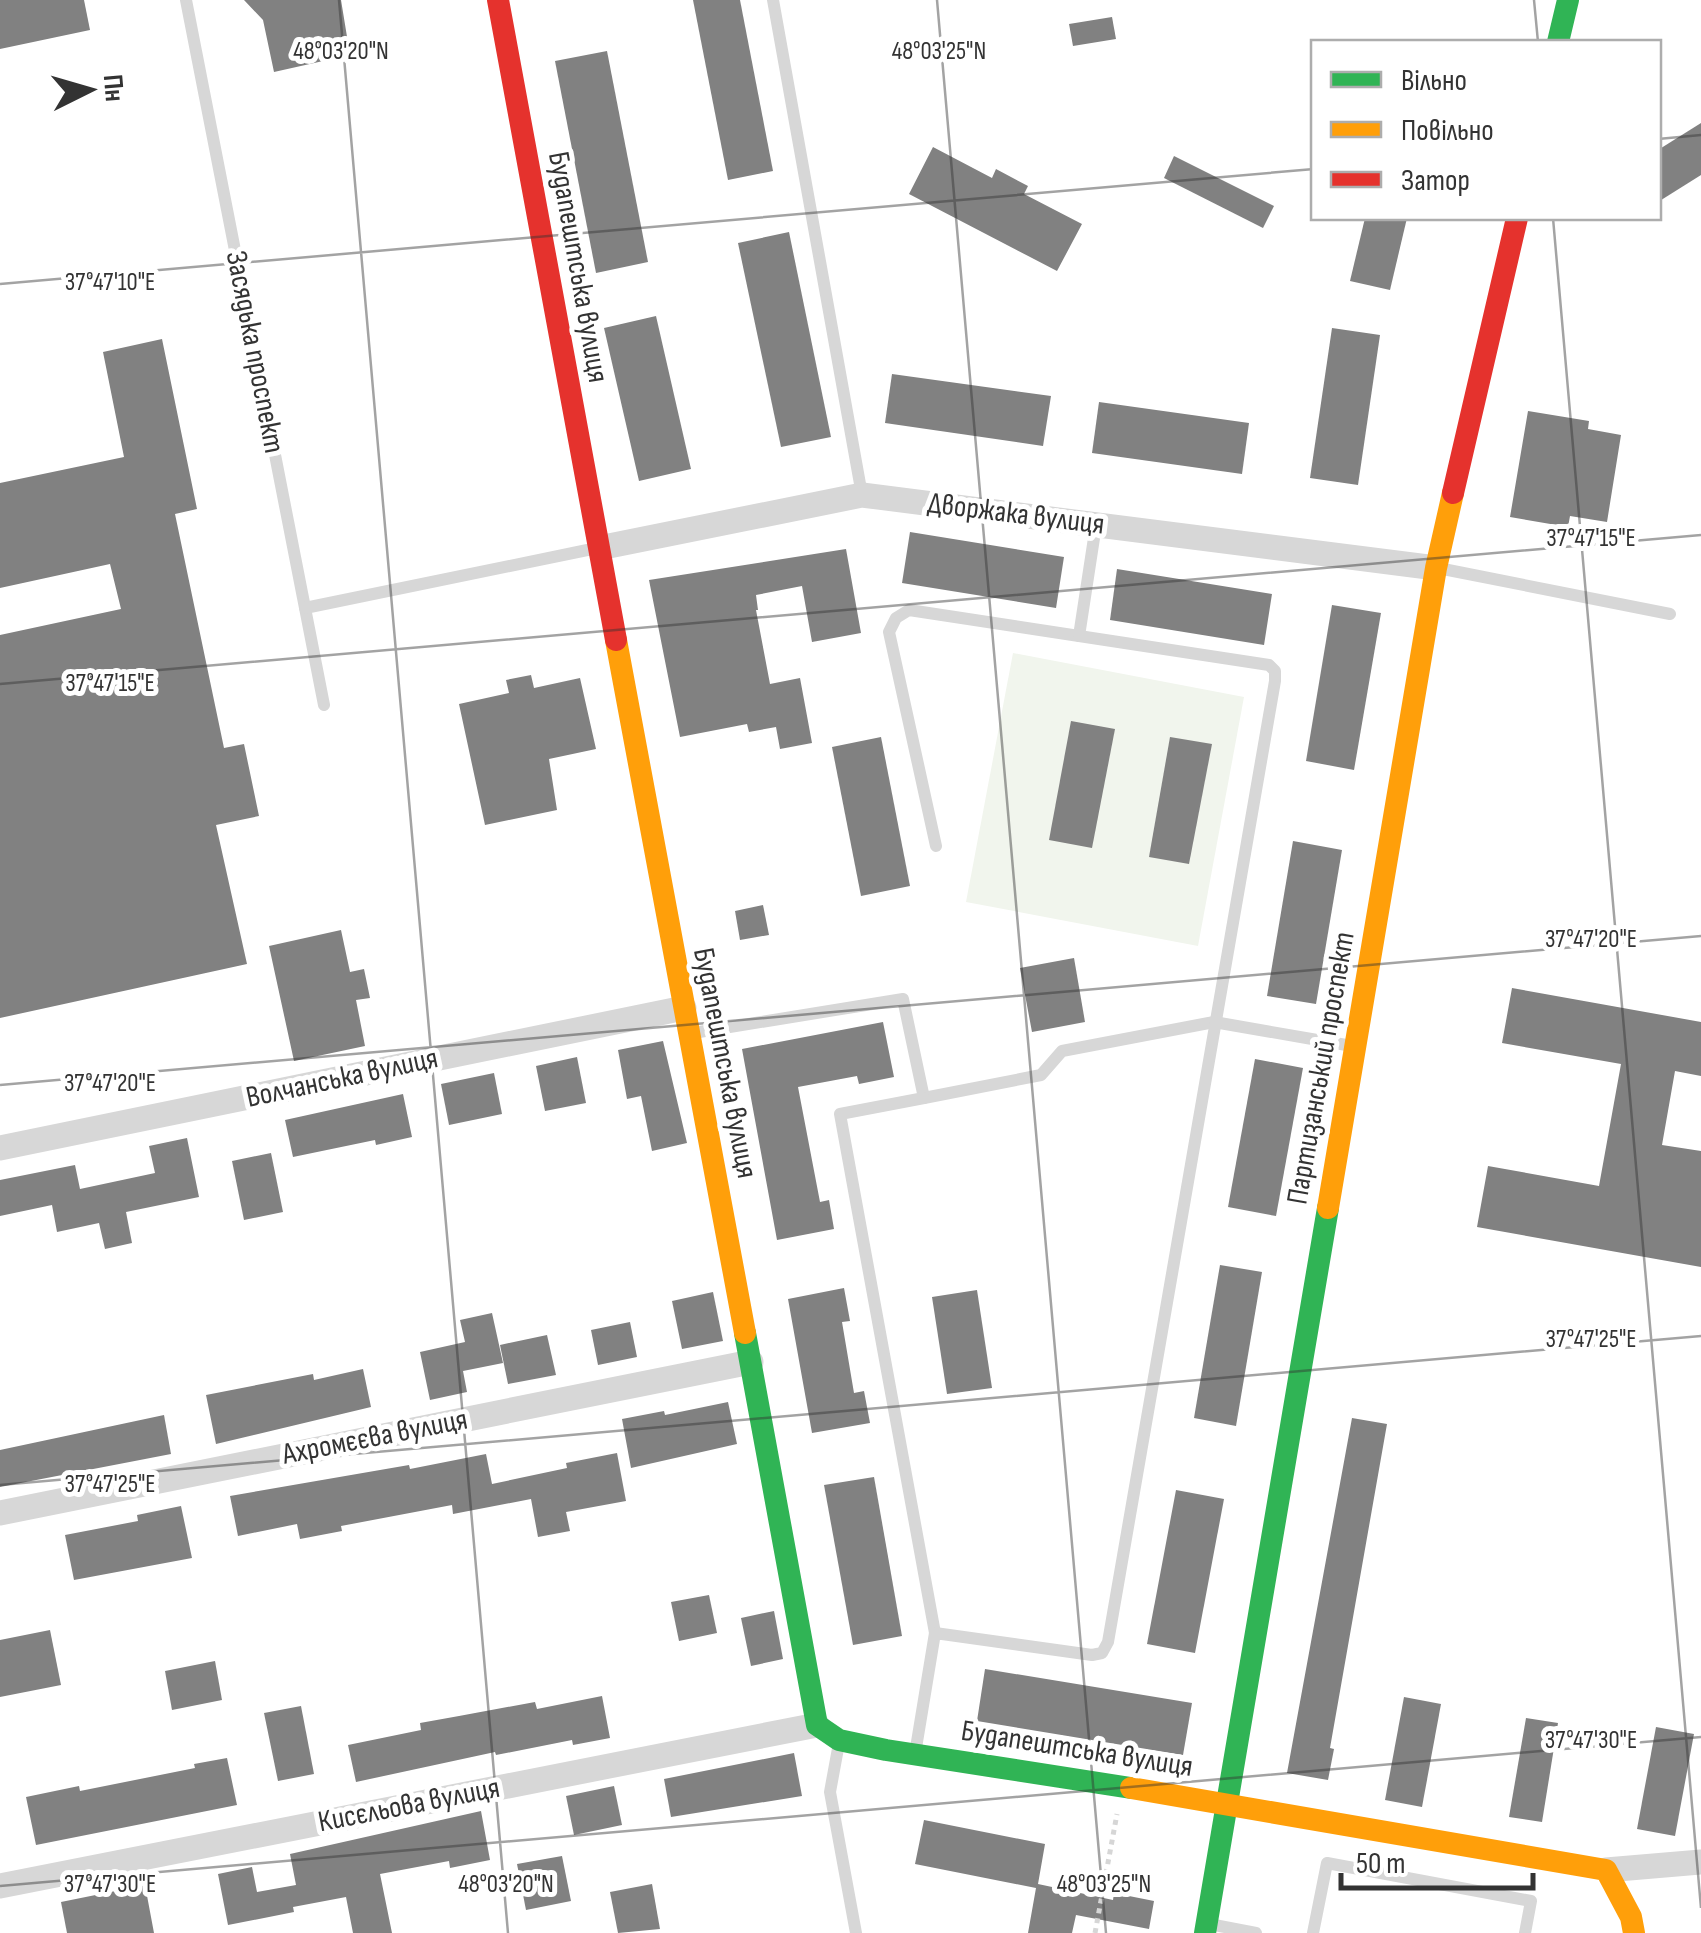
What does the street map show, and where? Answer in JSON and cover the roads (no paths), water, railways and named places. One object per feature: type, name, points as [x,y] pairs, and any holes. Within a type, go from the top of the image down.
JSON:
[{"type":"street","name":"Будапештська вулиця","points":[[498,0],[817,1724],[839,1740],[1606,1870]]},
{"type":"street","points":[[1558,40],[1568,0]]},
{"type":"street","name":"Партизанський проспект","points":[[1206,1928],[1436,568],[1517,220]]},
{"type":"street","name":"Дворжака вулиця","points":[[599,548],[862,495],[1436,568]]},
{"type":"street","name":"Волчанська вулиця","points":[[0,1148],[687,1021]]},
{"type":"street","name":"Ахромєєва вулиця","points":[[0,1512],[751,1362]]},
{"type":"street","name":"Кисєльова вулиця","points":[[0,1886],[817,1724]]},
{"type":"street","points":[[1634,1933],[1631,1917],[1606,1870],[1701,1862]]},
{"type":"lane","name":"Засядька проспект","points":[[186,0],[324,705]]},
{"type":"lane","points":[[772,0],[862,495]]},
{"type":"lane","points":[[1079,636],[1096,524]]},
{"type":"lane","points":[[305,608],[599,548]]},
{"type":"lane","points":[[1436,568],[1670,614]]},
{"type":"lane","points":[[935,1633],[1092,1655],[1102,1653],[1108,1642],[1275,672],[1269,665],[909,610],[896,618],[890,632],[936,846]]},
{"type":"lane","points":[[687,1021],[903,999],[924,1098]]},
{"type":"lane","points":[[915,1754],[935,1633],[840,1114],[1041,1076],[1062,1052],[1214,1022],[1355,1046]]},
{"type":"lane","points":[[839,1740],[830,1792],[856,1933]]},
{"type":"lane","points":[[1313,1933],[1326,1862],[1531,1902],[1525,1933]]},
{"type":"lane","points":[[1206,1928],[1256,1933]]}]
